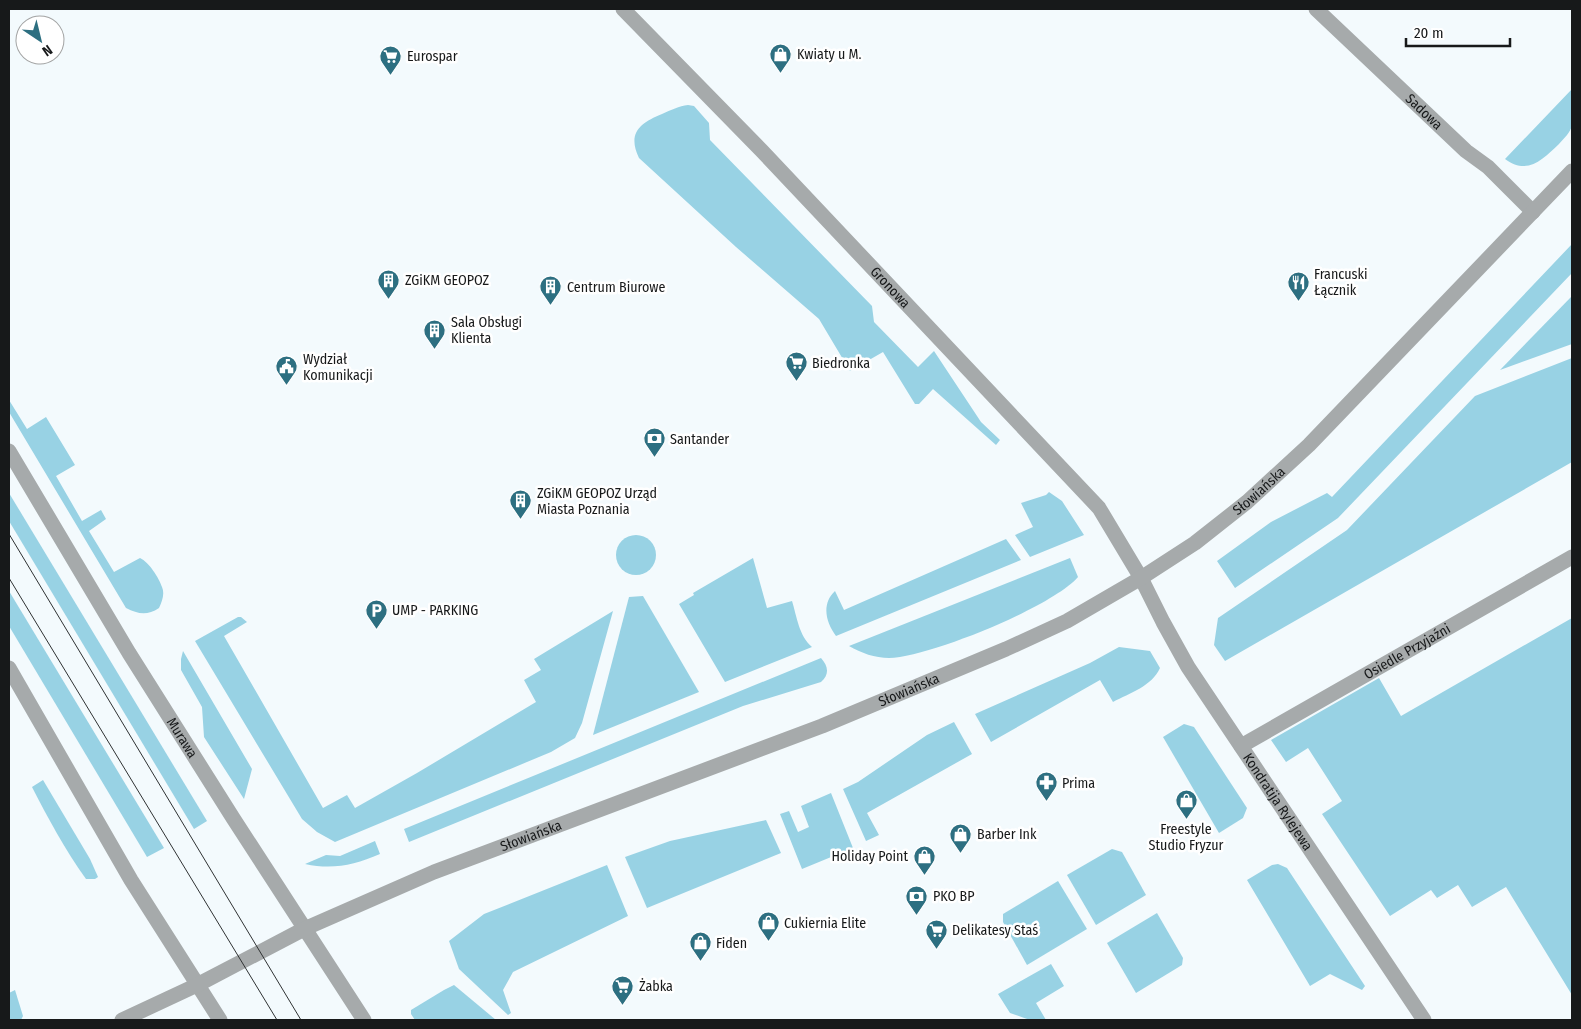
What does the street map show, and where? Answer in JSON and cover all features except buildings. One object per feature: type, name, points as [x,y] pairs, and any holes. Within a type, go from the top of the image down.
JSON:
[{"type":"street","name":"Gronowa","points":[[623,9],[762,151],[1078,484],[1099,508],[1141,578]]},
{"type":"street","name":"Sadowa","points":[[1316,9],[1466,151],[1488,167],[1533,212]]},
{"type":"street","name":"Słowiańska","points":[[122,1020],[197,985],[304,929],[434,872],[822,726],[948,674],[1067,621],[1141,578],[1195,543],[1247,502],[1310,445],[1572,171]]},
{"type":"street","name":"Murawa","points":[[9,451],[129,653],[227,810],[364,1020]]},
{"type":"street","name":"Osiedle Przyjaźni","points":[[1241,746],[1572,557]]},
{"type":"street","name":"Kondratija Rylejewa","points":[[1141,578],[1188,667],[1424,1020]]},
{"type":"street","points":[[9,668],[111,847],[220,1020]]},
{"type":"shaded area","points":[[1572,89],[1572,125],[1569,133],[1559,144],[1541,160],[1528,166],[1513,164],[1505,159]]},
{"type":"shaded area","points":[[688,105],[694,106],[709,123],[710,140],[872,306],[874,322],[918,367],[934,351],[981,422],[1000,440],[996,445],[933,389],[919,404],[915,404],[883,352],[850,371],[819,319],[736,247],[639,158],[634,142],[635,135],[642,125],[654,117]]},
{"type":"shaded area","points":[[1572,244],[1572,273],[1338,518],[1235,588],[1217,561],[1271,522],[1327,493],[1332,497]]},
{"type":"shaded area","points":[[1572,296],[1572,344],[1500,370]]},
{"type":"shaded area","points":[[1572,358],[1572,462],[1225,661],[1214,645],[1218,618],[1347,530],[1475,396]]},
{"type":"shaded area","points":[[9,400],[27,429],[46,417],[75,465],[56,476],[82,521],[101,510],[106,519],[89,531],[114,572],[140,558],[150,567],[159,579],[163,590],[163,598],[159,608],[142,613],[126,608],[9,412]]},
{"type":"shaded area","points":[[1049,492],[1062,501],[1084,535],[1030,557],[1015,535],[1033,527],[1021,503],[1046,495]]},
{"type":"shaded area","points":[[9,493],[207,821],[194,829],[9,521]]},
{"type":"shaded area","points":[[636,535],[650,541],[656,555],[650,569],[636,575],[622,569],[616,555],[622,541]]},
{"type":"shaded area","points":[[1006,539],[1021,560],[836,636],[833,631],[826,614],[828,602],[835,591],[844,610]]},
{"type":"shaded area","points":[[753,558],[767,608],[792,601],[801,632],[812,647],[725,682],[679,604],[694,595],[693,593]]},
{"type":"shaded area","points":[[1070,558],[1078,577],[1064,589],[1017,616],[960,640],[932,649],[889,658],[868,655],[849,646]]},
{"type":"shaded area","points":[[9,591],[164,848],[147,857],[9,626]]},
{"type":"shaded area","points":[[643,596],[699,692],[593,735],[629,597]]},
{"type":"shaded area","points":[[613,611],[582,723],[575,738],[551,752],[335,842],[317,832],[302,819],[195,641],[238,617],[247,622],[224,636],[323,808],[347,795],[355,808],[536,702],[524,680],[541,670],[534,659]]},
{"type":"shaded area","points":[[1572,618],[1572,995],[1506,887],[1472,907],[1458,885],[1437,898],[1431,890],[1390,916],[1322,814],[1342,801],[1308,748],[1286,762],[1271,740],[1379,678],[1401,716]]},
{"type":"shaded area","points":[[1119,647],[1150,651],[1160,668],[1152,680],[1113,702],[1100,680],[991,742],[975,714],[1090,663]]},
{"type":"shaded area","points":[[183,651],[252,769],[244,799],[204,737],[202,707],[181,670]]},
{"type":"shaded area","points":[[821,658],[827,673],[821,682],[743,706],[409,842],[404,829]]},
{"type":"shaded area","points":[[954,722],[972,754],[867,813],[879,835],[866,841],[843,789],[858,782],[927,735]]},
{"type":"shaded area","points":[[1184,724],[1194,727],[1247,808],[1243,818],[1219,833],[1163,737]]},
{"type":"shaded area","points":[[43,780],[90,859],[98,877],[95,879],[86,879],[78,868],[38,799],[32,787]]},
{"type":"shaded area","points":[[831,793],[853,848],[802,869],[780,814],[789,811],[798,832],[809,827],[801,806]]},
{"type":"shaded area","points":[[766,820],[781,853],[647,908],[625,857],[670,841]]},
{"type":"shaded area","points":[[375,841],[380,854],[361,861],[325,867],[305,864],[326,855],[340,856]]},
{"type":"shaded area","points":[[1112,849],[1122,852],[1146,895],[1096,925],[1067,875]]},
{"type":"shaded area","points":[[1278,864],[1287,868],[1365,986],[1362,990],[1330,974],[1310,986],[1247,880],[1272,865]]},
{"type":"shaded area","points":[[607,865],[628,916],[513,972],[503,990],[511,1013],[508,1015],[459,969],[449,941],[484,914]]},
{"type":"shaded area","points":[[1058,881],[1087,929],[1027,965],[1003,922],[1003,914]]},
{"type":"shaded area","points":[[1157,913],[1183,958],[1182,965],[1136,993],[1107,943]]},
{"type":"shaded area","points":[[1051,964],[1064,986],[1036,1003],[1046,1020],[1030,1020],[1010,1013],[998,994]]},
{"type":"shaded area","points":[[454,985],[496,1020],[415,1020],[411,1010]]},
{"type":"shaded area","points":[[15,990],[23,1016],[21,1020],[9,1020],[9,993]]},
{"type":"tram line","points":[[9,534],[301,1020]]},
{"type":"tram line","points":[[9,578],[277,1020]]},
{"type":"place","name":"Kwiaty u M.","points":[[781,73]]},
{"type":"place","name":"Eurospar","points":[[391,75]]},
{"type":"place","name":"ZGiKM GEOPOZ","points":[[389,299]]},
{"type":"place","name":"Francuski Łącznik","points":[[1298,301]]},
{"type":"place","name":"Centrum Biurowe","points":[[551,306]]},
{"type":"place","name":"Sala Obsługi Klienta","points":[[435,349]]},
{"type":"place","name":"Biedronka","points":[[796,382]]},
{"type":"place","name":"Wydział Komunikacji","points":[[287,386]]},
{"type":"place","name":"Santander","points":[[654,458]]},
{"type":"place","name":"ZGiKM GEOPOZ Urząd Miasta Poznania","points":[[521,520]]},
{"type":"place","name":"UMP - PARKING","points":[[376,629]]},
{"type":"place","name":"Prima","points":[[1046,802]]},
{"type":"place","name":"Freestyle Studio Fryzur","points":[[1186,820]]},
{"type":"place","name":"Barber Ink","points":[[961,853]]},
{"type":"place","name":"Holiday Point","points":[[924,875]]},
{"type":"place","name":"PKO BP","points":[[917,915]]},
{"type":"place","name":"Cukiernia Elite","points":[[768,942]]},
{"type":"place","name":"Delikatesy Staś","points":[[936,949]]},
{"type":"place","name":"Fiden","points":[[700,962]]},
{"type":"place","name":"Żabka","points":[[623,1005]]}]
